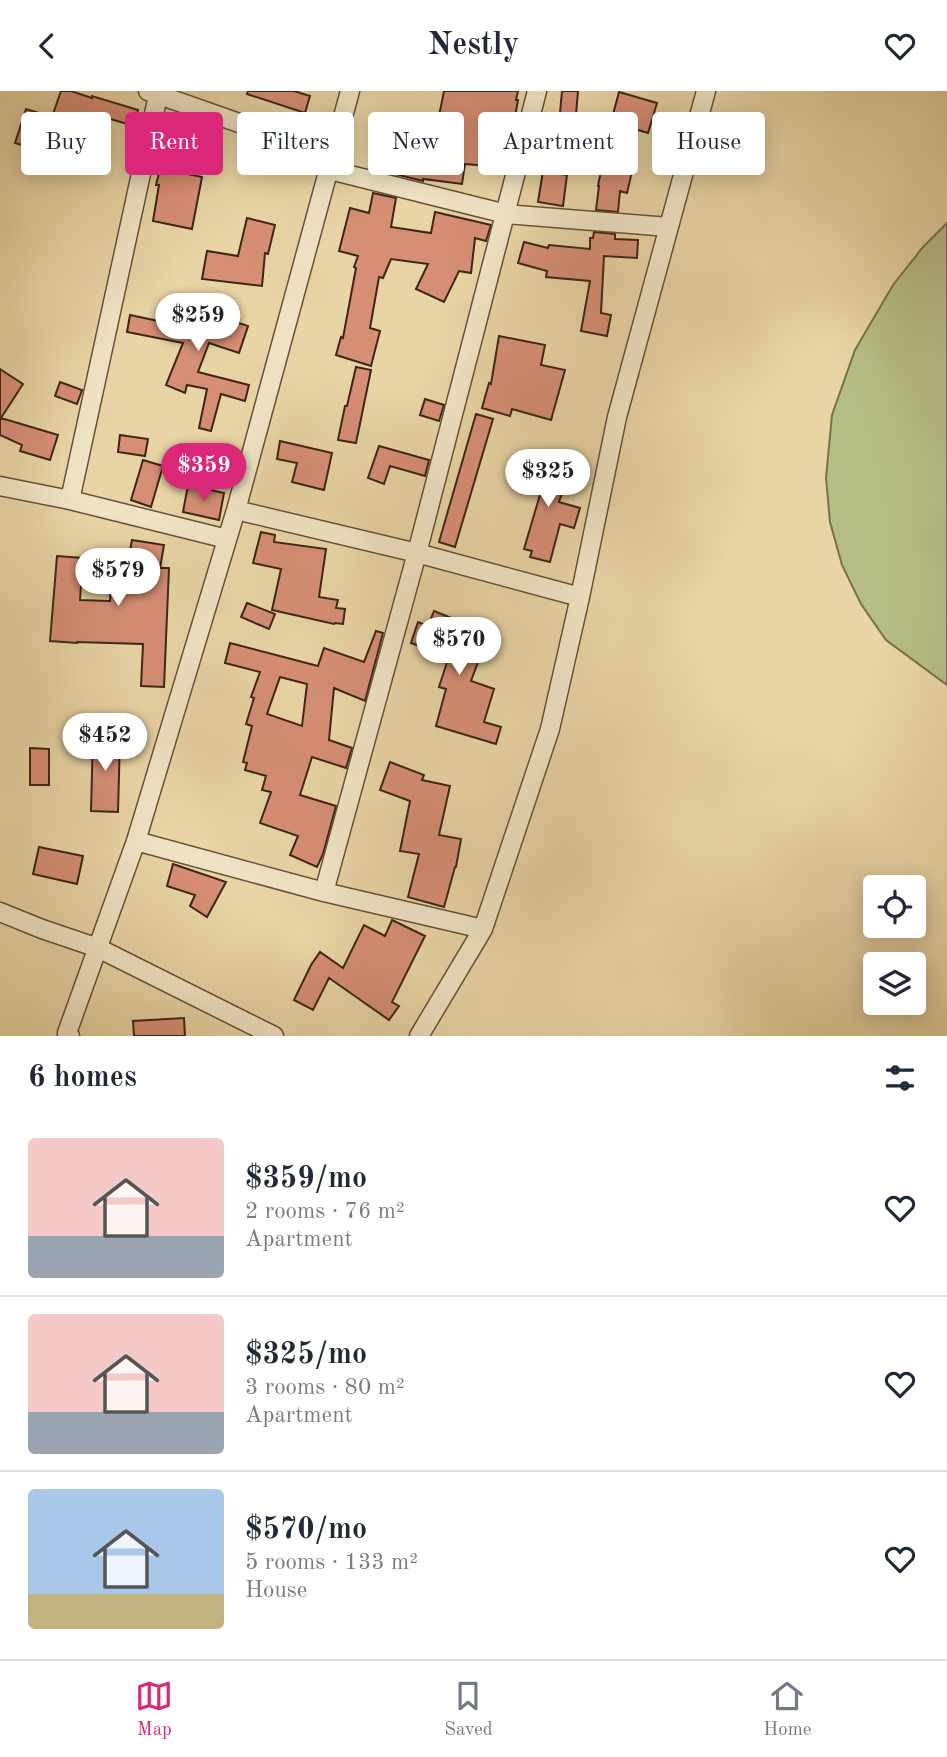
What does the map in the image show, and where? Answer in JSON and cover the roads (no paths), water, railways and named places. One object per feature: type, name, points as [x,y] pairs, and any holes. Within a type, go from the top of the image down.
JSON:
[{"type":"street","points":[[344,112],[350,91]]},
{"type":"street","points":[[324,892],[417,553],[537,91]]},
{"type":"street","points":[[419,1036],[484,929],[550,729],[617,417],[706,91]]},
{"type":"street","points":[[70,500],[155,92],[237,125]]},
{"type":"street","points":[[354,170],[506,214],[669,227]]},
{"type":"street","points":[[67,1035],[136,841],[236,510],[328,175]]},
{"type":"street","points":[[0,486],[70,500],[227,539]]},
{"type":"street","points":[[236,510],[417,553],[580,597]]},
{"type":"street","points":[[136,841],[324,892],[484,929]]},
{"type":"street","points":[[0,912],[98,948],[274,1036]]}]
